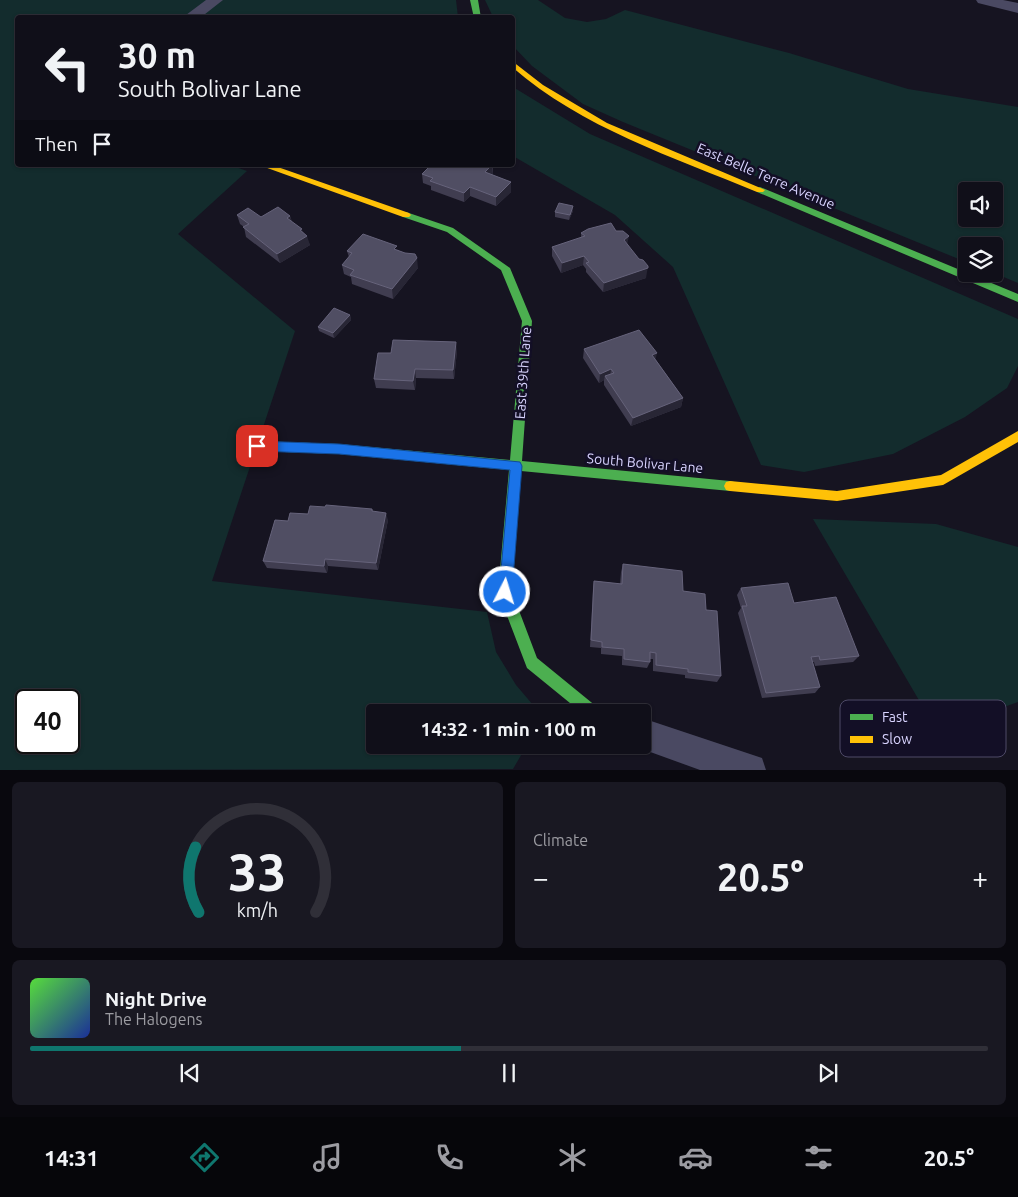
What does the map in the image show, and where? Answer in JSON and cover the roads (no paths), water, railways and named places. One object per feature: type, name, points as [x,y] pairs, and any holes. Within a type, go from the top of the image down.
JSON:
[{"type":"street","points":[[194,15],[216,0]]},
{"type":"street","points":[[474,0],[474,12],[476,15]]},
{"type":"street","points":[[983,0],[1018,8]]},
{"type":"street","name":"East Belle Terre Avenue","points":[[515,66],[540,87],[604,125],[1018,298]]},
{"type":"street","name":"East 39th Lane","points":[[270,167],[450,230],[505,268],[528,322],[505,592],[532,663],[582,704]]},
{"type":"street","name":"South Bolivar Lane","points":[[257,446],[339,449],[837,496],[943,480],[1018,436]]},
{"type":"street","points":[[651,737],[750,770]]}]
